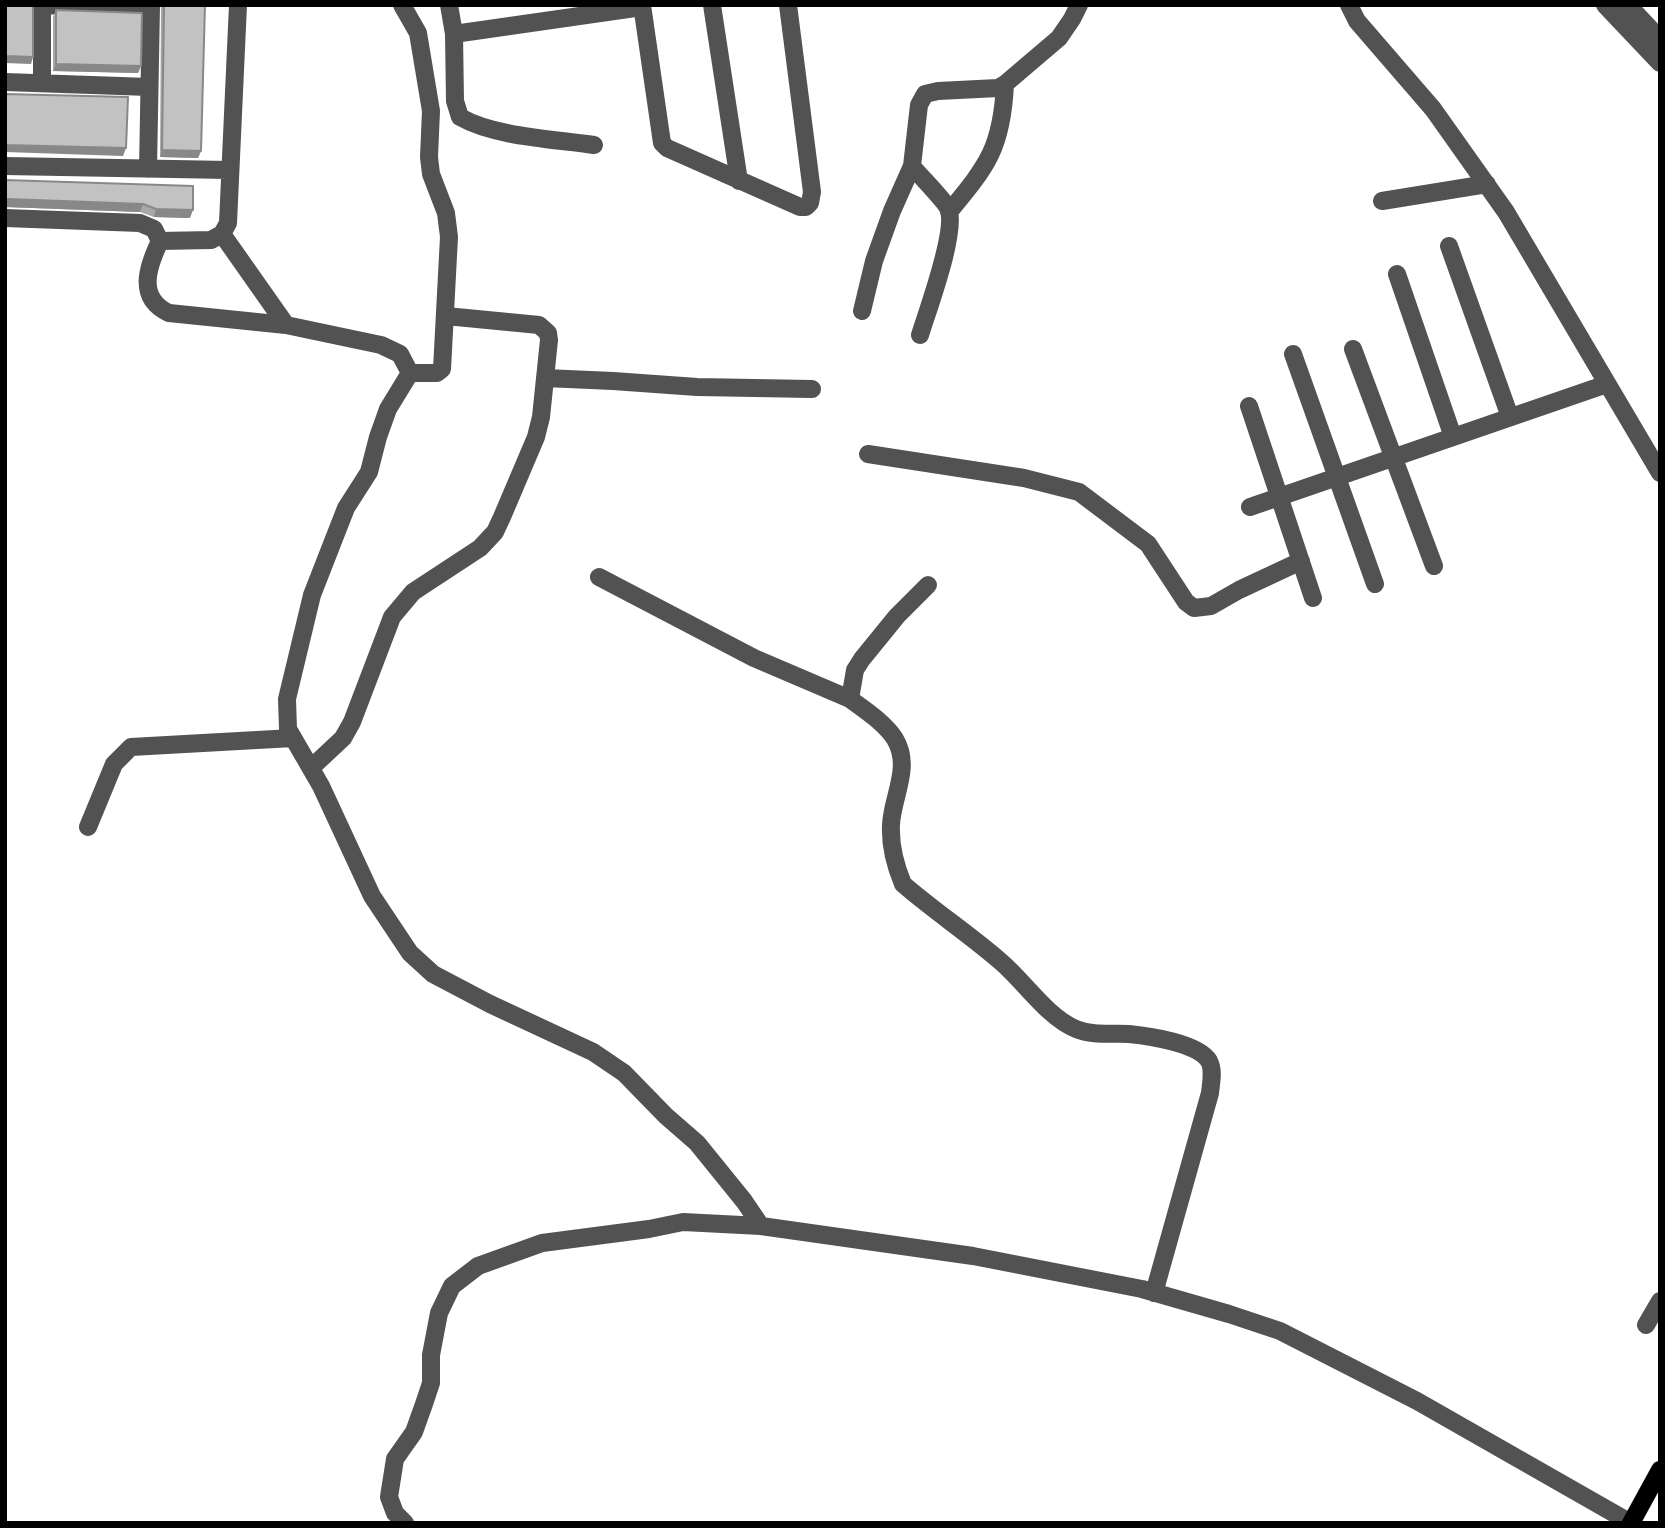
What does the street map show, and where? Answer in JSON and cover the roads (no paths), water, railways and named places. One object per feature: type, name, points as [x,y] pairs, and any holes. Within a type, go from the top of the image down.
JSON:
[{"type":"main road","points":[[1631,1523],[1660,1470]]},
{"type":"street","points":[[42,83],[42,5],[151,7],[148,169]]},
{"type":"street","points":[[160,241],[211,240],[222,234],[228,223],[238,5]]},
{"type":"street","points":[[402,5],[418,33],[431,111],[429,157],[446,214],[449,237],[442,369],[438,373],[410,373]]},
{"type":"street","points":[[449,5],[454,34],[455,101],[460,117],[472,124],[491,129],[594,145]]},
{"type":"street","points":[[712,5],[739,181]]},
{"type":"street","points":[[454,34],[642,6],[662,143],[667,148],[739,181],[800,207],[806,207],[810,203],[812,192],[788,5]]},
{"type":"street","points":[[862,311],[874,261],[912,166],[919,105],[925,94],[998,88],[1005,84],[1059,38],[1079,5]]},
{"type":"street","points":[[1349,5],[1357,21],[1433,109],[1506,212],[1660,473]]},
{"type":"street","points":[[1605,5],[1660,63]]},
{"type":"street","points":[[1628,5],[1660,38]]},
{"type":"street","points":[[5,82],[149,87]]},
{"type":"street","points":[[949,212],[990,158],[999,132],[1005,84]]},
{"type":"street","points":[[5,166],[229,170]]},
{"type":"street","points":[[912,166],[947,206],[951,223],[920,335]]},
{"type":"street","points":[[1382,201],[1487,184]]},
{"type":"street","points":[[5,218],[140,223],[154,229],[160,241]]},
{"type":"street","points":[[222,234],[286,325]]},
{"type":"street","points":[[160,241],[151,260],[148,278],[149,297],[158,308],[169,313],[286,325],[381,345],[400,354],[410,373]]},
{"type":"street","points":[[1449,246],[1510,417]]},
{"type":"street","points":[[1397,274],[1452,437]]},
{"type":"street","points":[[311,768],[343,738],[352,722],[391,617],[412,592],[467,559],[495,532],[536,437],[541,417],[549,340],[545,328],[539,325],[446,317]]},
{"type":"street","points":[[1353,349],[1434,566]]},
{"type":"street","points":[[1293,354],[1375,584]]},
{"type":"street","points":[[410,373],[388,409],[369,472],[346,508],[312,595],[288,699],[288,729],[311,768],[372,896],[410,953],[433,974],[593,1052],[624,1073],[697,1143],[761,1226]]},
{"type":"street","points":[[545,379],[697,387],[812,389]]},
{"type":"street","points":[[1250,507],[1607,384]]},
{"type":"street","points":[[1249,406],[1313,598]]},
{"type":"street","points":[[868,454],[1024,478],[1079,492],[1148,544],[1186,602],[1194,608],[1211,606],[1301,561]]},
{"type":"street","points":[[599,577],[754,658],[850,699],[869,713],[895,739],[902,759],[891,826],[895,866],[903,884],[1002,962],[1060,1020],[1076,1030],[1097,1034],[1128,1034],[1172,1042],[1199,1052],[1209,1061],[1212,1077],[1210,1093],[1154,1293]]},
{"type":"street","points":[[850,699],[855,670],[862,659],[897,616],[928,584]]},
{"type":"street","points":[[88,827],[114,764],[131,747],[293,738]]},
{"type":"street","points":[[405,1523],[395,1513],[389,1497],[395,1459],[414,1432],[425,1404],[431,1383],[432,1355],[439,1313],[452,1286],[478,1266],[542,1243],[683,1222],[761,1226],[973,1256],[1154,1293],[1280,1331],[1417,1401],[1631,1523]]},
{"type":"street","points":[[1646,1325],[1660,1301]]}]
